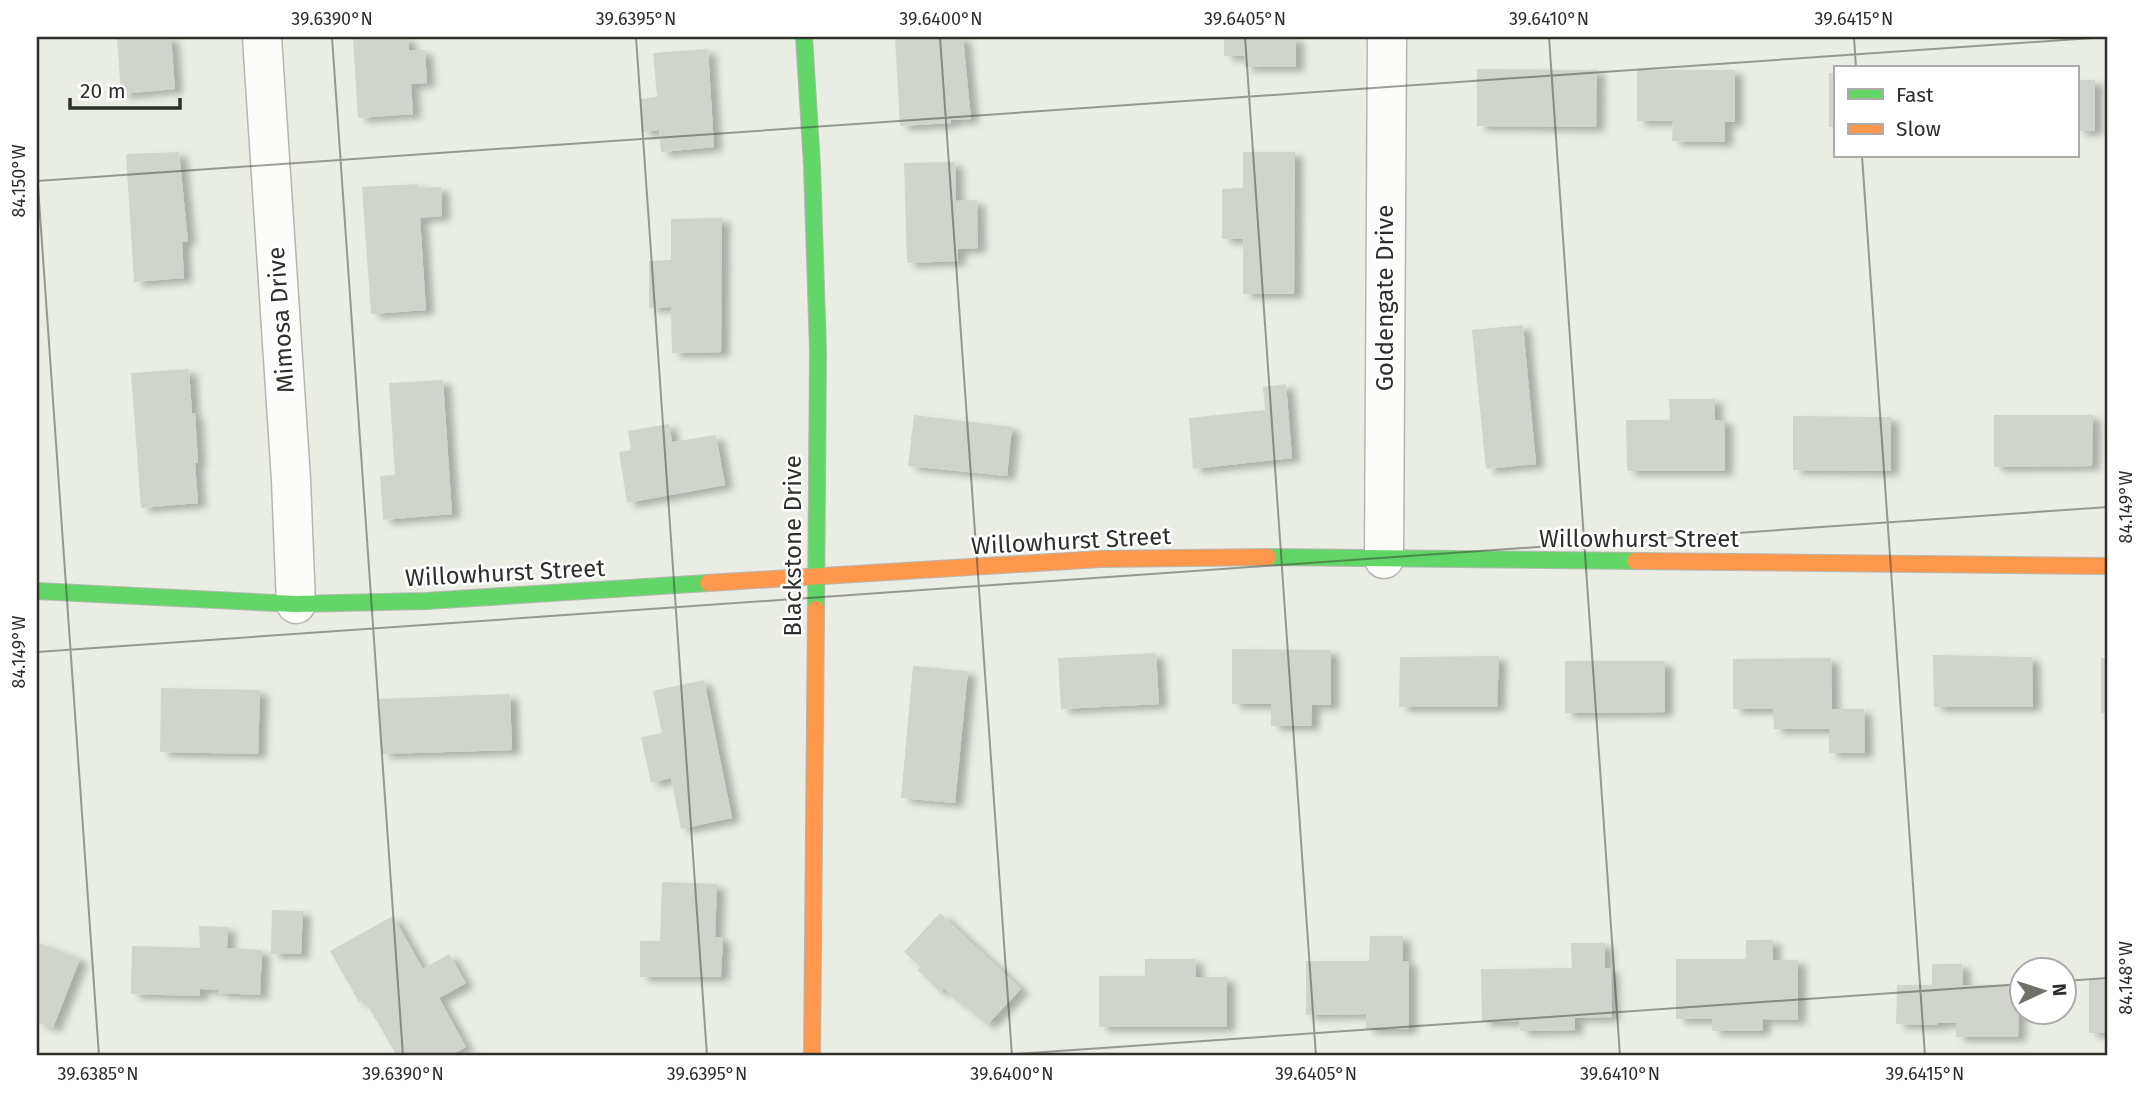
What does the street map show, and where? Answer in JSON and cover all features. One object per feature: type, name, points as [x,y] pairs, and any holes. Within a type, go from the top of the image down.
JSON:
[{"type":"street","name":"Mimosa Drive","points":[[262,37],[291,480],[296,604]]},
{"type":"street","name":"Blackstone Drive","points":[[804,37],[812,165],[818,351],[812,1056]]},
{"type":"street","name":"Goldengate Drive","points":[[1384,559],[1387,37]]},
{"type":"street","name":"Willowhurst Street","points":[[37,591],[296,604],[426,601],[1100,559],[1244,557],[2108,566]]},
{"type":"building","points":[[117,37],[171,37],[175,89],[121,94]]},
{"type":"building","points":[[353,37],[408,37],[409,50],[425,50],[427,83],[411,84],[413,114],[358,118]]},
{"type":"building","points":[[895,37],[963,37],[971,119],[900,126]]},
{"type":"building","points":[[1224,37],[1296,37],[1296,67],[1244,67],[1244,56],[1224,56]]},
{"type":"building","points":[[708,49],[714,147],[661,152],[659,130],[642,132],[640,99],[657,97],[653,53]]},
{"type":"building","points":[[1477,69],[1597,70],[1596,127],[1477,126]]},
{"type":"building","points":[[1637,70],[1735,70],[1735,122],[1725,122],[1725,142],[1672,141],[1673,121],[1637,121]]},
{"type":"building","points":[[1829,73],[1834,73],[1834,127],[1829,127]]},
{"type":"building","points":[[2078,80],[2095,80],[2095,131],[2078,131]]},
{"type":"building","points":[[179,152],[188,241],[182,242],[184,278],[134,282],[126,154]]},
{"type":"building","points":[[1243,152],[1295,152],[1294,294],[1243,294],[1243,239],[1222,239],[1222,189],[1243,188]]},
{"type":"building","points":[[955,162],[956,201],[977,200],[978,248],[958,249],[958,261],[907,263],[904,163]]},
{"type":"building","points":[[417,184],[418,188],[441,187],[442,216],[420,218],[426,310],[371,314],[362,187]]},
{"type":"building","points":[[722,218],[721,352],[672,353],[671,307],[649,308],[649,261],[671,260],[671,219]]},
{"type":"building","points":[[1523,325],[1536,464],[1486,469],[1472,330]]},
{"type":"building","points":[[189,369],[192,413],[195,413],[198,503],[141,508],[131,373]]},
{"type":"building","points":[[443,380],[452,514],[383,520],[380,476],[395,475],[389,383]]},
{"type":"building","points":[[1286,384],[1292,458],[1193,469],[1189,418],[1265,410],[1263,387]]},
{"type":"building","points":[[1669,399],[1715,399],[1715,420],[1725,420],[1725,471],[1627,471],[1626,420],[1670,420]]},
{"type":"building","points":[[914,415],[1012,427],[1007,476],[908,466]]},
{"type":"building","points":[[1994,415],[2093,415],[2092,466],[1994,467]]},
{"type":"building","points":[[1793,416],[1891,417],[1891,471],[1793,470]]},
{"type":"building","points":[[669,424],[672,442],[716,435],[725,485],[627,503],[619,452],[631,450],[628,431]]},
{"type":"building","points":[[1232,649],[1331,650],[1331,705],[1312,705],[1311,726],[1271,726],[1271,704],[1232,704]]},
{"type":"building","points":[[1156,653],[1159,704],[1061,709],[1058,658]]},
{"type":"building","points":[[1933,655],[2032,657],[2033,707],[1934,707]]},
{"type":"building","points":[[1499,656],[1497,707],[1399,707],[1400,657]]},
{"type":"building","points":[[1831,658],[1832,709],[1864,709],[1865,753],[1829,753],[1829,729],[1774,729],[1773,709],[1733,709],[1733,659]]},
{"type":"building","points":[[2101,658],[2108,658],[2108,713],[2101,713]]},
{"type":"building","points":[[1565,661],[1665,661],[1665,712],[1565,713]]},
{"type":"building","points":[[913,666],[968,671],[955,803],[901,798]]},
{"type":"building","points":[[704,680],[732,818],[681,829],[671,778],[651,783],[641,737],[662,733],[653,691]]},
{"type":"building","points":[[161,688],[260,690],[258,754],[160,752]]},
{"type":"building","points":[[510,694],[512,750],[382,754],[379,699]]},
{"type":"building","points":[[662,882],[717,884],[715,937],[723,937],[721,977],[640,977],[640,941],[660,941]]},
{"type":"building","points":[[272,910],[303,911],[301,954],[271,954]]},
{"type":"building","points":[[940,913],[1021,989],[987,1025],[960,1001],[958,1003],[944,988],[940,992],[917,970],[921,967],[904,952]]},
{"type":"building","points":[[393,916],[423,969],[449,954],[466,983],[439,998],[466,1047],[449,1056],[397,1056],[364,999],[359,1002],[330,951]]},
{"type":"building","points":[[199,926],[228,927],[227,948],[262,950],[260,995],[218,993],[219,990],[200,989],[200,996],[131,994],[132,946],[200,948]]},
{"type":"building","points":[[1370,936],[1403,936],[1403,961],[1409,961],[1409,1029],[1366,1029],[1366,1014],[1306,1015],[1306,961],[1369,961]]},
{"type":"building","points":[[1746,940],[1773,940],[1773,960],[1798,960],[1798,1020],[1763,1019],[1762,1031],[1712,1031],[1712,1019],[1676,1019],[1676,959],[1746,959]]},
{"type":"building","points":[[37,942],[80,959],[53,1028],[37,1022]]},
{"type":"building","points":[[1571,943],[1605,943],[1605,968],[1611,968],[1612,1017],[1575,1018],[1575,1030],[1520,1031],[1519,1021],[1482,1022],[1481,969],[1572,968]]},
{"type":"building","points":[[1145,959],[1195,959],[1196,977],[1227,977],[1227,1027],[1099,1027],[1099,976],[1145,976]]},
{"type":"building","points":[[1932,964],[1962,964],[1963,985],[2008,986],[2008,1026],[2018,1026],[2018,1037],[1956,1037],[1956,1023],[1896,1024],[1897,985],[1932,985]]},
{"type":"building","points":[[2089,980],[2108,980],[2108,1033],[2089,1033]]},
{"type":"traffic: fast","points":[[804,37],[812,165],[818,351],[816,609]]},
{"type":"traffic: fast","points":[[1268,557],[1635,561]]},
{"type":"traffic: fast","points":[[37,591],[296,604],[426,601],[708,583]]},
{"type":"traffic: slow","points":[[708,583],[1100,559],[1268,557]]},
{"type":"traffic: slow","points":[[1635,561],[2108,566]]},
{"type":"traffic: slow","points":[[812,1056],[816,609]]}]
